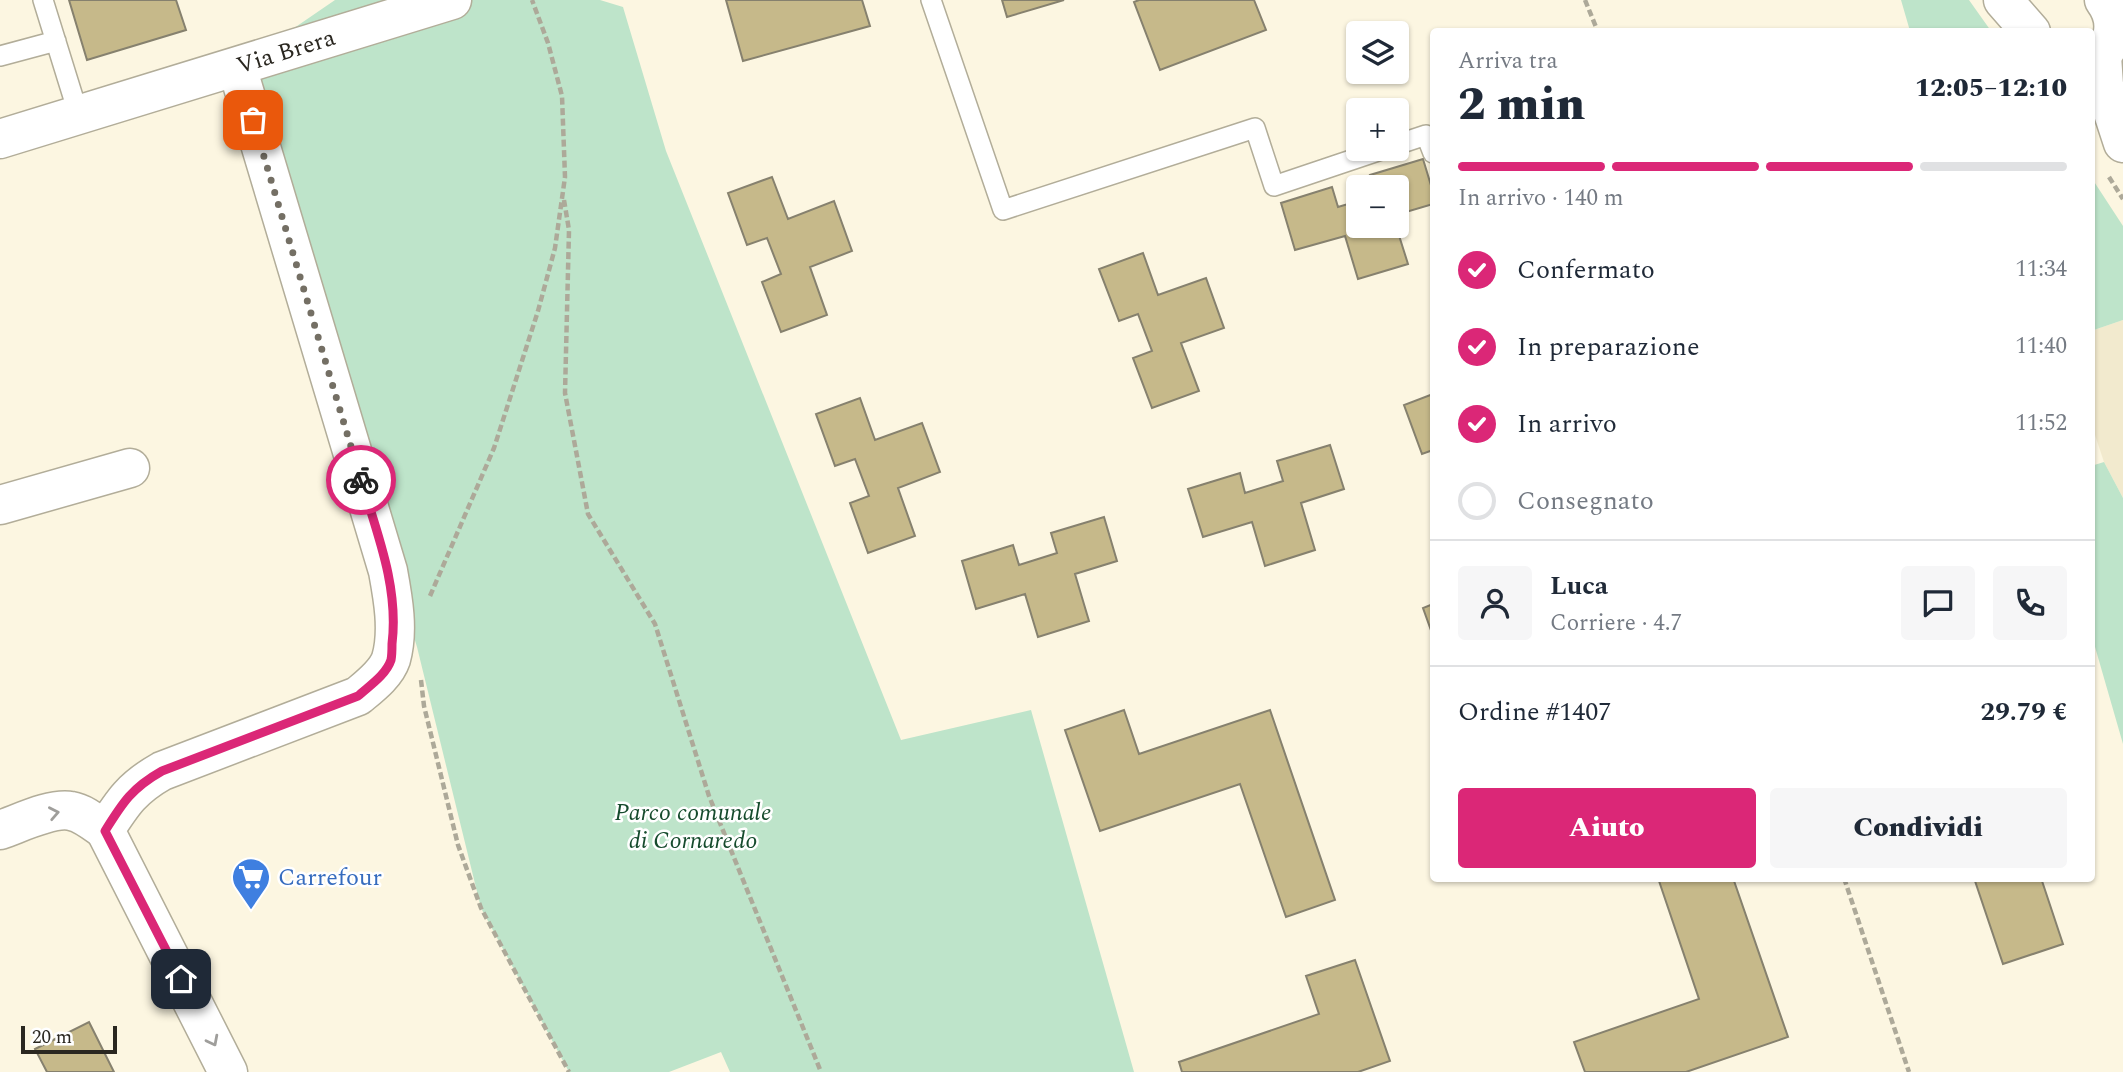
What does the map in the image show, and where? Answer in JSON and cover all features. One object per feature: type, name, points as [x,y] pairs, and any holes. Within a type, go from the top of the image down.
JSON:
[{"type":"street","name":"Via Brera","points":[[0,139],[452,0]]},
{"type":"street","points":[[2003,0],[2028,28]]},
{"type":"street","points":[[2031,28],[2031,18],[2041,0]]},
{"type":"street","points":[[2107,31],[2104,85],[2123,143]]},
{"type":"street","points":[[105,831],[140,783],[162,771],[358,696],[379,678],[391,660],[393,600],[388,570],[237,67]]},
{"type":"street","points":[[2095,121],[2123,158]]},
{"type":"street","points":[[0,505],[130,468]]},
{"type":"street","points":[[0,830],[51,812],[70,811],[88,818],[105,831],[228,1072]]},
{"type":"lane","points":[[43,0],[79,116]]},
{"type":"lane","points":[[931,0],[1003,211],[1255,128],[1274,186],[1348,161]]},
{"type":"lane","points":[[0,57],[56,41]]},
{"type":"lane","points":[[1409,141],[1426,135],[1430,145]]},
{"type":"path","points":[[424,607],[494,448],[555,248],[565,177],[562,96],[548,43],[532,0]]},
{"type":"path","points":[[1585,0],[1596,28]]},
{"type":"path","points":[[562,194],[569,230],[565,393],[588,513],[655,624],[709,796],[821,1072]]},
{"type":"path","points":[[420,671],[424,706],[458,845],[481,908],[569,1072]]},
{"type":"path","points":[[1845,882],[1909,1072]]},
{"type":"shaded area","points":[[2123,320],[2123,498],[2104,462],[2095,435],[2095,330]]},
{"type":"green space","name":"Parco comunale di Cornaredo","points":[[335,0],[600,0],[623,7],[666,151],[901,740],[1031,710],[1134,1072],[730,1072],[721,1052],[669,1072],[569,1072],[481,908],[417,647],[237,67]]},
{"type":"green space","points":[[1901,0],[1969,0],[1989,28],[1909,28]]},
{"type":"green space","points":[[2095,183],[2123,226],[2123,320],[2095,330]]},
{"type":"green space","points":[[2104,462],[2123,498],[2123,744],[2095,647],[2095,465]]},
{"type":"building","points":[[69,0],[176,0],[186,30],[87,60]]},
{"type":"building","points":[[726,0],[862,0],[870,26],[743,61]]},
{"type":"building","points":[[1002,0],[1064,0],[1007,17]]},
{"type":"building","points":[[1254,0],[1266,30],[1160,70],[1134,2]]},
{"type":"building","points":[[1423,159],[1430,182],[1430,205],[1409,211],[1409,175],[1370,175]]},
{"type":"building","points":[[772,177],[788,219],[834,201],[852,251],[810,267],[827,315],[781,332],[762,282],[781,274],[767,238],[747,245],[728,193]]},
{"type":"building","points":[[1332,187],[1338,207],[1346,205],[1346,238],[1400,238],[1408,264],[1358,279],[1345,236],[1295,250],[1281,203]]},
{"type":"building","points":[[1143,253],[1158,295],[1206,278],[1224,328],[1181,343],[1199,391],[1152,408],[1133,358],[1152,351],[1138,314],[1119,321],[1099,269]]},
{"type":"building","points":[[1430,395],[1430,451],[1422,454],[1404,405]]},
{"type":"building","points":[[860,398],[875,440],[922,423],[940,472],[898,488],[915,536],[868,553],[850,503],[869,496],[855,459],[835,466],[816,414]]},
{"type":"building","points":[[1330,445],[1344,489],[1301,503],[1315,550],[1265,566],[1252,522],[1203,537],[1188,489],[1240,473],[1245,493],[1283,481],[1277,461]]},
{"type":"building","points":[[1104,517],[1117,561],[1075,574],[1089,621],[1038,637],[1025,594],[976,609],[962,561],[1013,545],[1019,565],[1057,553],[1051,533]]},
{"type":"building","points":[[1430,605],[1430,628],[1423,608]]},
{"type":"building","points":[[1124,710],[1139,754],[1270,710],[1335,900],[1286,917],[1240,784],[1100,831],[1065,730]]},
{"type":"building","points":[[1659,882],[1734,882],[1788,1037],[1686,1072],[1585,1072],[1574,1042],[1699,999]]},
{"type":"building","points":[[1975,882],[2042,882],[2063,944],[2003,964]]},
{"type":"building","points":[[1355,960],[1390,1061],[1358,1072],[1182,1072],[1179,1062],[1319,1014],[1306,976]]},
{"type":"building","points":[[89,1022],[114,1072],[47,1072],[35,1049]]},
{"type":"way so far","points":[[253,120],[361,480]]},
{"type":"place","name":"Carrefour","points":[[251,911]]},
{"type":"route","points":[[181,979],[105,831],[140,783],[162,771],[358,696],[379,678],[391,660],[393,600],[388,570],[361,480]]}]
